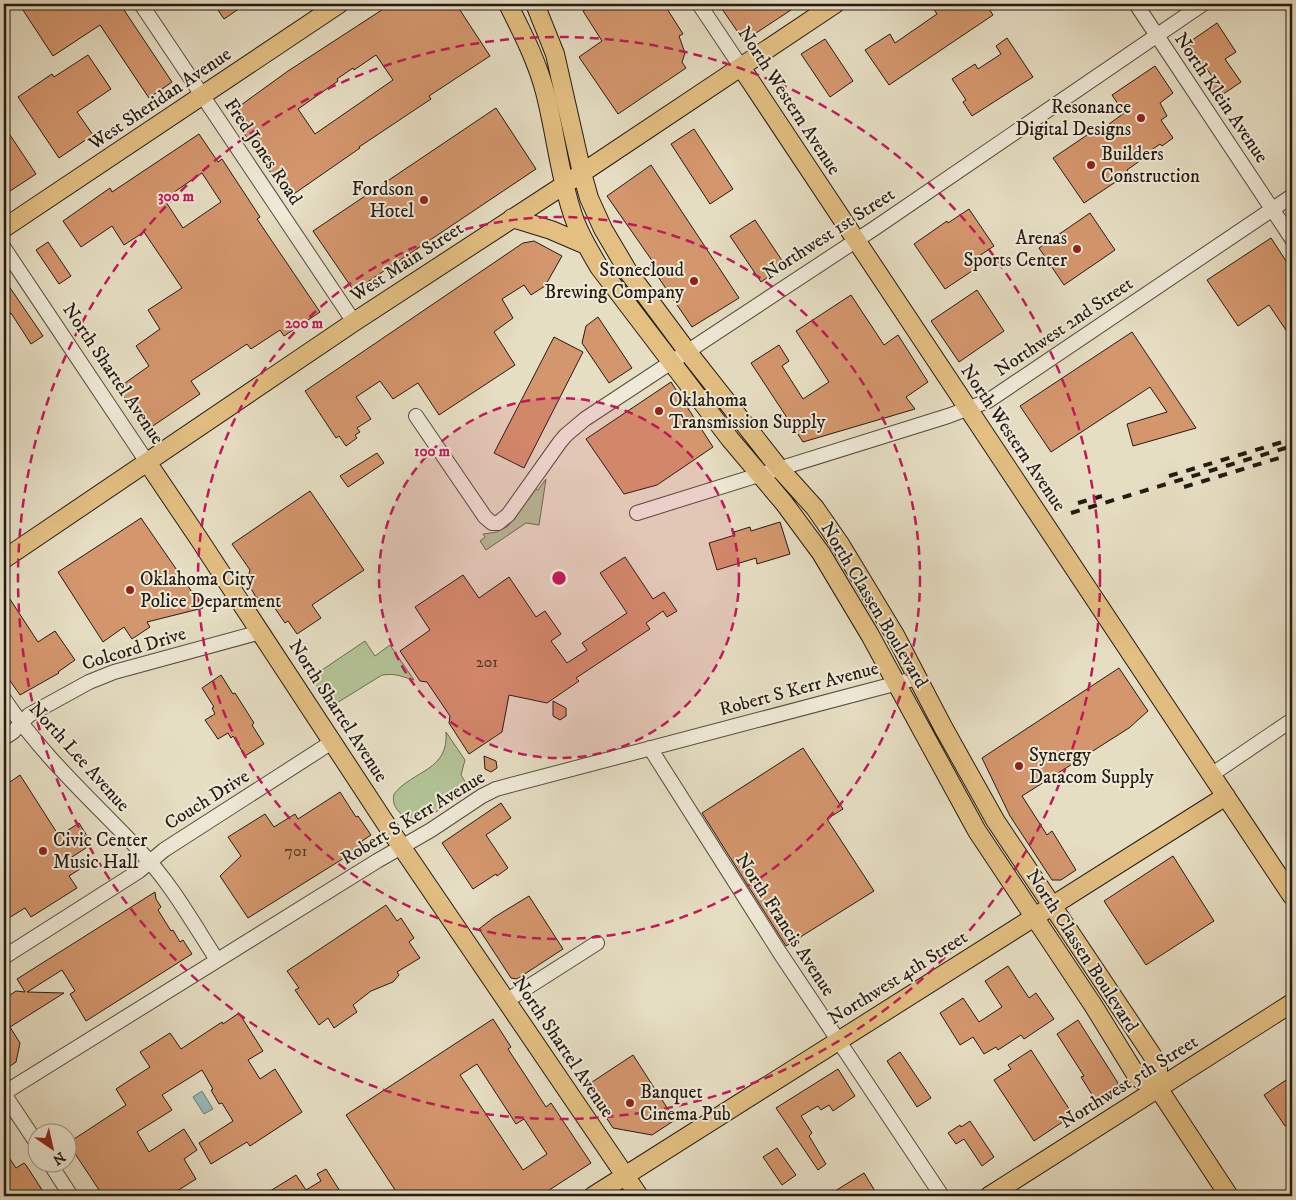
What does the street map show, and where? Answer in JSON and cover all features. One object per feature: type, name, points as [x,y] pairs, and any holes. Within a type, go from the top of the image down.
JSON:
[{"type":"main road","name":"West Sheridan Avenue","points":[[4,228],[339,4]]},
{"type":"main road","name":"North Classen Boulevard","points":[[508,4],[537,68],[545,92],[564,185],[577,226],[586,245],[613,288],[759,475],[790,510],[821,553],[848,596],[977,831],[1093,1005],[1138,1078],[1158,1088],[1229,1196]]},
{"type":"main road","name":"North Classen Boulevard","points":[[535,4],[555,54],[582,173],[589,198],[603,229],[630,273],[688,351],[780,468],[815,508],[840,544],[890,627],[995,820],[1158,1064],[1158,1088]]},
{"type":"main road","name":"West Main Street","points":[[4,559],[354,322],[564,185],[835,4]]},
{"type":"main road","name":"North Western Avenue","points":[[741,67],[1292,896]]},
{"type":"main road","points":[[512,218],[551,230],[586,245]]},
{"type":"main road","name":"North Shartel Avenue","points":[[147,462],[402,847],[639,1196]]},
{"type":"main road","name":"Northwest 4th Street","points":[[593,1196],[1226,796]]},
{"type":"main road","name":"Northwest 5th Street","points":[[989,1196],[1292,1003]]},
{"type":"street","name":"Fred Jones Road","points":[[141,4],[354,322]]},
{"type":"street","name":"North Western Avenue","points":[[699,4],[741,67]]},
{"type":"street","name":"North Klein Avenue","points":[[1136,4],[1292,239]]},
{"type":"street","name":"Northwest 1st Street","points":[[416,416],[485,517],[492,523],[501,522],[508,516],[566,435],[585,419],[855,240],[1203,4]]},
{"type":"street","name":"Northwest 2nd Street","points":[[638,513],[948,416],[988,401],[1292,196]]},
{"type":"street","name":"North Shartel Avenue","points":[[4,248],[147,462]]},
{"type":"street","name":"Colcord Drive","points":[[4,738],[38,710],[79,686],[102,676],[260,632]]},
{"type":"street","name":"Robert S Kerr Avenue","points":[[4,1093],[496,789],[917,678]]},
{"type":"street","name":"North Lee Avenue","points":[[4,699],[46,753],[164,879],[217,960]]},
{"type":"street","points":[[1212,775],[1292,720]]},
{"type":"street","name":"Couch Drive","points":[[4,957],[139,871],[164,850],[332,742]]},
{"type":"street","name":"North Francis Avenue","points":[[650,748],[780,953],[942,1196]]},
{"type":"street","points":[[506,1001],[596,943]]},
{"type":"street","points":[[4,1093],[28,1130]]},
{"type":"street","points":[[55,1172],[71,1196]]},
{"type":"green space","points":[[546,479],[539,525],[526,523],[486,550],[480,541],[485,537],[483,534],[497,532],[508,526]]},
{"type":"green space","points":[[365,641],[375,656],[390,645],[414,680],[396,675],[382,675],[332,706],[315,684],[316,678],[313,676]]},
{"type":"green space","points":[[446,732],[465,760],[461,775],[469,788],[434,813],[409,821],[395,806],[394,794],[402,786],[428,769],[442,755]]},
{"type":"water","points":[[202,1091],[213,1109],[204,1114],[193,1097]]},
{"type":"building","points":[[19,4],[120,4],[172,82],[149,98],[100,25],[53,56]]},
{"type":"building","points":[[214,4],[246,4],[224,19]]},
{"type":"building","points":[[391,4],[456,4],[490,56],[429,96],[431,99],[359,147],[288,198],[230,113],[288,71]],"holes":[[[376,55],[393,80],[315,134],[298,109],[338,81],[337,79]]]},
{"type":"building","points":[[596,4],[664,4],[683,34],[679,36],[685,53],[682,62],[686,68],[618,114],[579,57],[602,41],[583,11]]},
{"type":"building","points":[[729,4],[800,4],[744,41],[722,9]]},
{"type":"building","points":[[930,4],[986,4],[993,15],[889,85],[865,50],[890,34],[895,43],[937,14]]},
{"type":"building","points":[[1217,23],[1236,52],[1225,59],[1241,82],[1219,97],[1208,83],[1214,79],[1188,43]]},
{"type":"building","points":[[1007,38],[1033,77],[972,116],[963,102],[966,100],[952,79],[975,64],[978,69],[1001,54],[996,46]]},
{"type":"building","points":[[825,39],[853,81],[830,97],[801,54]]},
{"type":"building","points":[[88,55],[111,89],[77,112],[93,135],[59,158],[18,97],[52,74],[54,77]]},
{"type":"building","points":[[1155,66],[1173,93],[1160,103],[1167,116],[1161,120],[1173,138],[1162,146],[1160,144],[1140,158],[1141,160],[1127,170],[1129,173],[1084,203],[1053,158],[1099,127],[1101,130],[1124,113],[1112,95]]},
{"type":"building","name":"Fordson Hotel","points":[[496,108],[536,169],[354,291],[313,231]]},
{"type":"building","points":[[4,126],[36,174],[4,195]]},
{"type":"building","points":[[694,129],[733,189],[710,204],[671,144]]},
{"type":"building","points":[[199,134],[218,162],[222,159],[260,217],[257,219],[320,312],[284,336],[280,330],[251,349],[247,344],[191,381],[200,394],[147,430],[118,388],[149,366],[136,346],[160,329],[148,310],[182,288],[144,232],[124,245],[112,226],[81,247],[63,221],[110,188],[112,192]],"holes":[[[202,173],[221,202],[183,228],[164,199]]]},
{"type":"building","points":[[651,165],[739,298],[692,327],[650,265],[653,262],[607,196]]},
{"type":"building","points":[[969,209],[994,246],[973,260],[978,267],[945,289],[914,244],[947,221],[948,223]]},
{"type":"building","name":"Arenas Sports Center","points":[[1090,213],[1115,250],[1064,285],[1039,248]]},
{"type":"building","points":[[755,220],[785,265],[761,282],[730,236]]},
{"type":"building","points":[[1271,238],[1292,270],[1292,339],[1269,305],[1238,326],[1207,280]]},
{"type":"building","points":[[534,241],[562,256],[545,286],[531,295],[524,285],[502,299],[513,318],[494,332],[515,365],[439,415],[418,383],[393,399],[380,381],[356,397],[371,419],[357,428],[360,432],[355,435],[357,438],[346,446],[339,436],[336,438],[305,391],[523,243]]},
{"type":"building","points":[[48,242],[71,276],[59,284],[36,250]]},
{"type":"building","points":[[4,279],[43,336],[31,344],[11,313],[4,318]]},
{"type":"building","points":[[977,290],[1004,331],[959,362],[931,321]]},
{"type":"building","points":[[851,295],[884,345],[898,335],[928,382],[906,397],[915,409],[803,442],[751,363],[779,345],[789,361],[782,366],[803,399],[829,382],[796,331]]},
{"type":"building","points":[[598,317],[632,368],[609,383],[582,343],[586,326]]},
{"type":"building","points":[[1132,332],[1196,428],[1133,446],[1127,424],[1167,412],[1150,387],[1051,452],[1020,406]]},
{"type":"building","points":[[554,337],[583,352],[524,468],[494,453]]},
{"type":"building","name":"Oklahoma Transmission Supply","points":[[671,382],[713,447],[657,485],[624,494],[586,439]]},
{"type":"building","points":[[377,453],[384,463],[348,487],[340,476]]},
{"type":"building","points":[[310,491],[364,570],[312,605],[321,618],[297,634],[288,621],[285,623],[270,601],[256,597],[247,582],[250,570],[232,544]]},
{"type":"building","name":"Oklahoma City Police Department","points":[[141,518],[203,608],[147,622],[150,627],[132,639],[124,627],[103,642],[58,572]]},
{"type":"building","points":[[780,522],[790,554],[757,564],[756,558],[717,570],[709,543],[735,535],[734,532],[750,527],[751,531]]},
{"type":"building","points":[[625,557],[653,599],[664,592],[677,611],[667,617],[663,611],[646,623],[650,629],[576,678],[579,681],[547,703],[509,695],[502,732],[469,754],[449,723],[450,716],[427,682],[420,681],[400,651],[430,630],[415,607],[463,575],[479,598],[509,577],[536,617],[545,611],[561,634],[551,641],[567,663],[587,650],[582,643],[627,613],[600,573]]},
{"type":"building","points":[[4,590],[38,642],[55,631],[75,660],[59,673],[20,695],[4,672]]},
{"type":"building","points":[[1119,668],[1148,711],[1129,728],[1022,796],[1047,835],[1052,831],[1076,870],[1061,880],[1052,880],[1010,816],[982,758]]},
{"type":"building","points":[[221,675],[254,723],[252,725],[264,744],[245,756],[233,736],[231,738],[228,733],[218,739],[205,720],[215,714],[212,708],[214,707],[202,688]]},
{"type":"building","points":[[553,701],[566,708],[566,716],[560,720],[553,716]]},
{"type":"building","points":[[803,748],[843,809],[827,819],[874,891],[786,946],[702,813]]},
{"type":"building","points":[[484,756],[496,761],[497,768],[491,772],[485,769]]},
{"type":"building","name":"Civic Center Music Hall","points":[[4,772],[10,782],[20,775],[59,836],[79,823],[92,844],[72,857],[80,869],[69,876],[77,888],[31,917],[25,908],[4,921]]},
{"type":"building","points":[[340,792],[356,817],[358,816],[371,835],[362,841],[365,845],[248,918],[220,876],[241,856],[228,837],[265,814],[274,827],[295,814],[298,819]]},
{"type":"building","points":[[501,803],[511,818],[486,835],[508,868],[473,889],[442,843]]},
{"type":"building","points":[[1173,856],[1214,921],[1146,965],[1104,901]]},
{"type":"building","points":[[155,892],[156,899],[161,907],[158,910],[171,931],[173,930],[180,942],[183,940],[192,954],[86,1021],[70,994],[75,991],[62,970],[27,992],[64,993],[10,1027],[20,1043],[16,1062],[4,1070],[4,999],[16,991],[25,992],[17,979]]},
{"type":"building","points":[[529,896],[563,949],[517,979],[511,978],[479,929]]},
{"type":"building","points":[[386,905],[397,921],[401,918],[414,938],[409,942],[420,958],[397,972],[399,975],[393,982],[371,991],[353,1005],[357,1012],[334,1028],[328,1018],[319,1025],[295,990],[299,988],[287,971]]},
{"type":"building","points":[[1008,966],[1029,998],[1036,993],[1054,1019],[1024,1039],[1021,1035],[998,1050],[996,1047],[984,1054],[973,1037],[960,1045],[940,1013],[963,998],[979,1022],[1002,1007],[985,981]]},
{"type":"building","points":[[239,1013],[263,1051],[248,1060],[260,1079],[275,1069],[302,1112],[250,1146],[247,1142],[211,1164],[199,1143],[233,1121],[222,1103],[219,1104],[202,1070],[162,1095],[172,1110],[137,1132],[149,1152],[184,1129],[197,1150],[184,1159],[196,1179],[169,1196],[103,1196],[78,1158],[78,1136],[126,1105],[116,1089],[150,1067],[140,1052],[170,1033],[181,1049],[222,1022],[223,1024]]},
{"type":"building","points":[[493,1019],[511,1047],[508,1049],[546,1107],[551,1103],[591,1163],[540,1196],[399,1196],[346,1115]],"holes":[[[477,1064],[516,1124],[524,1119],[547,1154],[523,1170],[460,1075]]]},
{"type":"building","points":[[1078,1020],[1118,1083],[1118,1087],[1096,1101],[1081,1077],[1084,1076],[1057,1034]]},
{"type":"building","points":[[1031,1050],[1073,1115],[1034,1141],[994,1080],[1011,1069],[1008,1065]]},
{"type":"building","points":[[900,1052],[931,1098],[917,1107],[887,1061]]},
{"type":"building","name":"Banquet Cinema Pub","points":[[633,1055],[675,1120],[652,1135],[613,1128],[586,1086]]},
{"type":"building","points":[[838,1069],[855,1096],[833,1111],[829,1105],[821,1110],[818,1106],[801,1116],[812,1133],[809,1136],[826,1164],[818,1170],[776,1108]]},
{"type":"building","points":[[1292,1076],[1292,1121],[1285,1126],[1264,1095]]},
{"type":"building","points":[[970,1121],[994,1157],[982,1166],[964,1139],[956,1144],[948,1133]]},
{"type":"building","points":[[777,1148],[796,1175],[782,1185],[763,1157]]},
{"type":"building","points":[[4,1150],[16,1168],[24,1163],[26,1165],[28,1172],[31,1172],[46,1196],[4,1196]]},
{"type":"building","points":[[326,1169],[343,1196],[262,1196],[296,1175],[306,1190],[321,1181],[317,1174]]},
{"type":"building","points":[[864,1173],[878,1196],[827,1196]]},
{"type":"railway","points":[[1169,476],[1289,440]]},
{"type":"railway","points":[[1071,513],[1292,446]]},
{"type":"railway","points":[[1184,487],[1292,454]]},
{"type":"railway","points":[[1078,503],[1102,496]]},
{"type":"place","name":"Resonance Digital Designs","points":[[1141,118]]},
{"type":"place","name":"Builders Construction","points":[[1091,165]]},
{"type":"place","name":"Fordson Hotel","points":[[424,200]]},
{"type":"place","name":"Arenas Sports Center","points":[[1077,249]]},
{"type":"place","name":"Stonecloud Brewing Company","points":[[694,281]]},
{"type":"place","name":"Oklahoma Transmission Supply","points":[[659,411]]},
{"type":"place","name":"Oklahoma City Police Department","points":[[130,590]]},
{"type":"place","name":"Synergy Datacom Supply","points":[[1019,766]]},
{"type":"place","name":"Civic Center Music Hall","points":[[43,851]]},
{"type":"place","name":"Banquet Cinema Pub","points":[[630,1103]]}]
